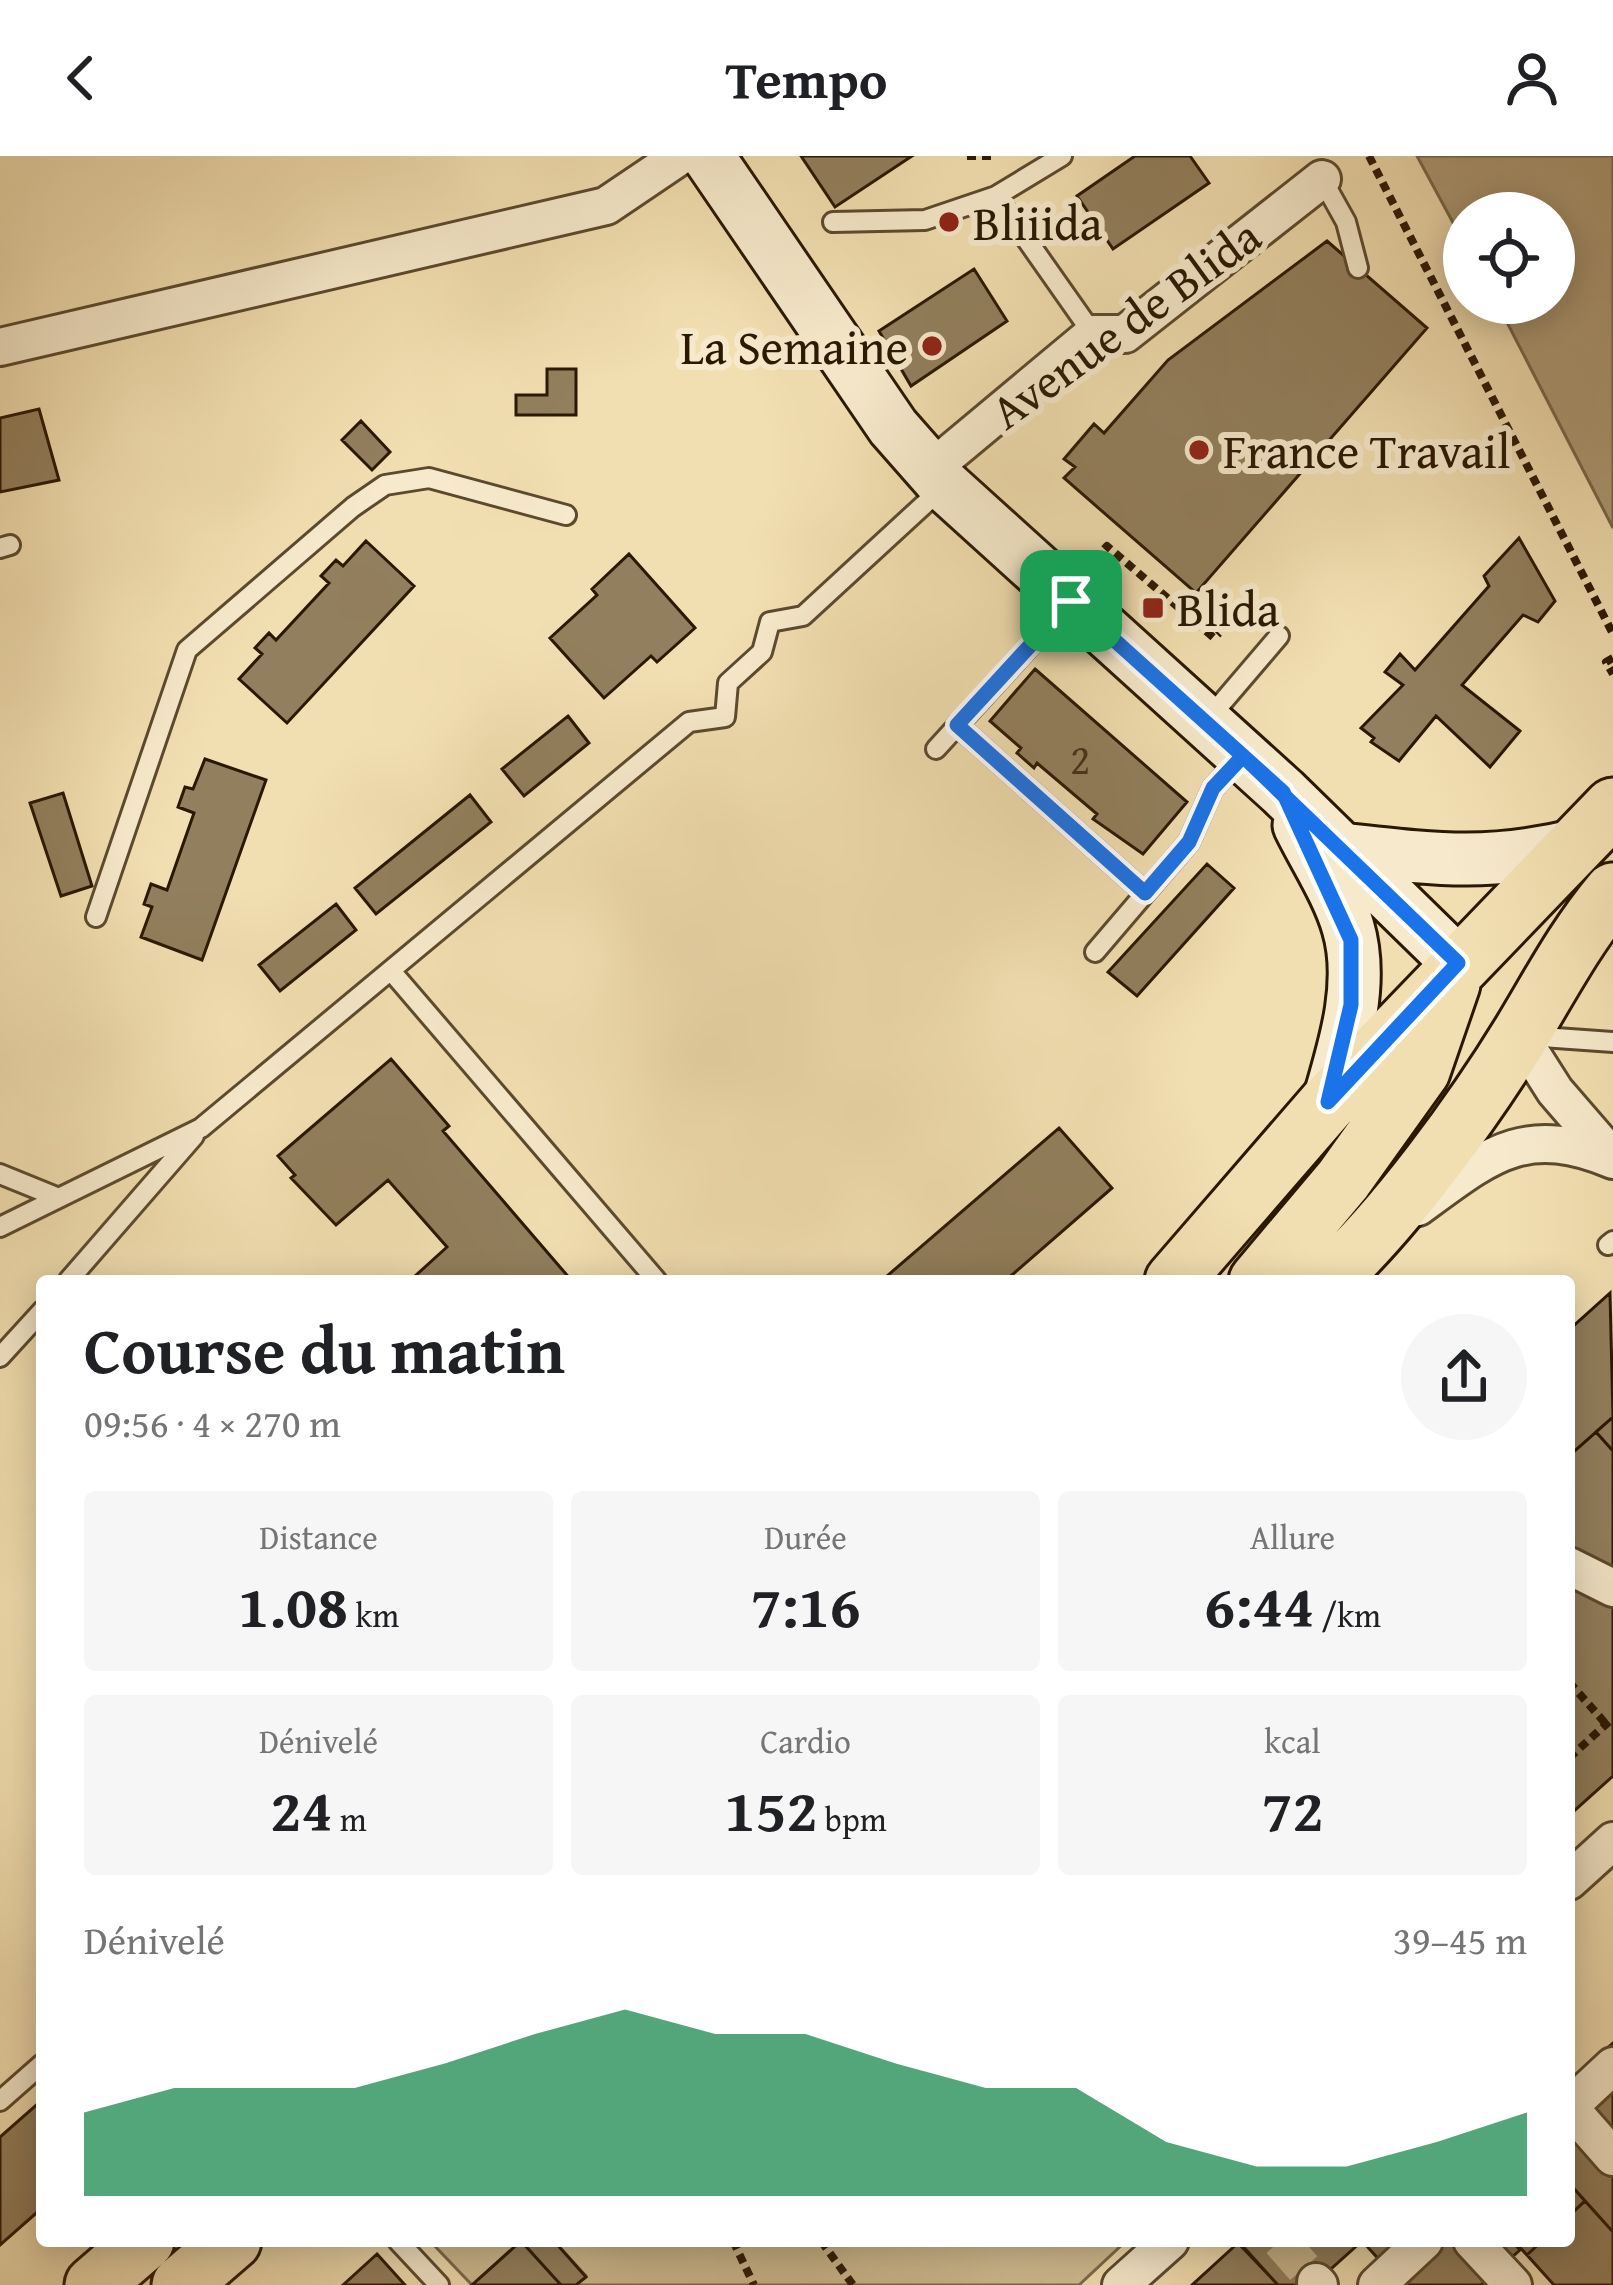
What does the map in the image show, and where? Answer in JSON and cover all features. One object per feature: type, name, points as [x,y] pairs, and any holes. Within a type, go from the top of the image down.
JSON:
[{"type":"main road","points":[[708,156],[893,427],[937,478],[1082,582],[1206,722],[1458,963],[1520,1036]]},
{"type":"main road","points":[[1283,792],[1351,940],[1351,1005],[1328,1102]]},
{"type":"main road","points":[[1342,849],[1469,863],[1513,860],[1595,826]]},
{"type":"main road","points":[[1179,1275],[1328,1102],[1595,826]]},
{"type":"main road","points":[[1520,1036],[1510,983],[1528,938],[1595,826]]},
{"type":"main road","points":[[1347,1263],[1520,1036],[1583,928],[1613,892]]},
{"type":"main road","points":[[1263,1275],[1343,1180],[1421,1071],[1458,963]]},
{"type":"main road","points":[[94,2285],[138,2247]]},
{"type":"main road","points":[[182,2285],[225,2247]]},
{"type":"street","points":[[0,347],[606,206],[680,156]]},
{"type":"street","name":"Avenue de Blida","points":[[937,478],[1094,334],[1125,334],[1322,179]]},
{"type":"street","points":[[1520,1036],[1556,1090],[1613,1159]]},
{"type":"street","points":[[1347,1263],[1489,1155],[1528,1142],[1581,1147],[1613,1159]]},
{"type":"street","points":[[1575,1569],[1613,1588]]},
{"type":"street","points":[[1575,1876],[1613,1841]]},
{"type":"street","points":[[1575,2101],[1613,2066]]},
{"type":"street","points":[[1575,2114],[1613,2157]]},
{"type":"street","points":[[1121,2285],[1163,2247]]},
{"type":"street","points":[[1380,2283],[1418,2247]]},
{"type":"street","points":[[1478,2247],[1513,2285]]},
{"type":"lane","points":[[833,222],[925,220],[996,196],[1062,156]]},
{"type":"lane","points":[[1322,179],[1346,222],[1358,268]]},
{"type":"lane","points":[[996,196],[1094,334]]},
{"type":"lane","points":[[96,917],[187,650],[336,521],[385,485],[429,478],[566,515]]},
{"type":"lane","points":[[73,1275],[201,1128],[490,893],[562,823],[689,722],[725,718],[728,683],[762,652],[770,622],[803,616],[920,514],[937,478]]},
{"type":"lane","points":[[936,749],[1082,582]]},
{"type":"lane","points":[[1206,722],[1280,636]]},
{"type":"lane","points":[[957,725],[1145,893]]},
{"type":"lane","points":[[1095,952],[1189,842],[1213,788],[1243,756]]},
{"type":"lane","points":[[392,972],[652,1275]]},
{"type":"lane","points":[[1520,1036],[1613,1042]]},
{"type":"lane","points":[[0,1227],[201,1128]]},
{"type":"lane","points":[[0,1174],[59,1198]]},
{"type":"lane","points":[[0,1357],[36,1318]]},
{"type":"lane","points":[[0,2101],[36,2069]]},
{"type":"lane","points":[[404,2247],[439,2285]]},
{"type":"path","points":[[967,156],[993,156]]},
{"type":"path","points":[[1369,156],[1613,634]]},
{"type":"path","points":[[1082,582],[1107,546],[1214,638],[1219,633]]},
{"type":"path","points":[[1613,658],[1606,662],[1613,674]]},
{"type":"path","points":[[1575,1688],[1610,1721],[1575,1753]]},
{"type":"path","points":[[736,2247],[754,2285]]},
{"type":"path","points":[[825,2247],[853,2285]]},
{"type":"shaded area","points":[[1417,156],[1613,156],[1613,528],[1508,324],[1575,324],[1575,192],[1443,192],[1443,204]]},
{"type":"shaded area","points":[[436,2247],[514,2247],[472,2285]]},
{"type":"shaded area","points":[[559,2247],[1120,2247],[1079,2285],[576,2285],[586,2276]]},
{"type":"building","points":[[801,156],[912,156],[835,207]]},
{"type":"building","points":[[1135,156],[1190,156],[1209,183],[1113,249],[1077,196]]},
{"type":"building","points":[[1327,241],[1427,328],[1196,593],[1064,478],[1075,467],[1064,459],[1094,424],[1104,433],[1168,360]]},
{"type":"building","points":[[974,269],[1007,321],[911,386],[879,331]]},
{"type":"building","points":[[547,369],[576,369],[576,415],[516,415],[516,395],[547,395]]},
{"type":"building","points":[[39,409],[59,480],[0,492],[0,418]]},
{"type":"building","points":[[361,421],[390,452],[372,470],[342,440]]},
{"type":"building","points":[[1519,538],[1555,601],[1538,622],[1523,615],[1462,685],[1520,731],[1490,767],[1436,716],[1399,761],[1371,742],[1374,738],[1361,728],[1403,685],[1385,672],[1400,654],[1415,670],[1489,586],[1484,576]]},
{"type":"building","points":[[366,541],[414,586],[287,723],[239,679],[262,654],[255,648],[269,633],[276,640],[329,583],[321,576],[336,560],[343,566]]},
{"type":"building","points":[[629,554],[695,628],[657,662],[651,656],[604,698],[550,638],[597,595],[592,589]]},
{"type":"building","points":[[1035,669],[1187,802],[1143,854],[1093,819],[1097,814],[1037,763],[1034,768],[1017,753],[1021,748],[990,721]]},
{"type":"building","points":[[568,716],[589,743],[524,796],[502,769]]},
{"type":"building","points":[[205,759],[266,780],[202,960],[141,937],[152,907],[144,904],[151,884],[167,890],[194,813],[178,807],[185,787],[193,789]]},
{"type":"building","points":[[63,793],[92,886],[61,896],[30,803]]},
{"type":"building","points":[[470,795],[491,822],[376,914],[355,888]]},
{"type":"building","points":[[1207,864],[1234,888],[1137,996],[1108,972]]},
{"type":"building","points":[[336,904],[356,930],[280,991],[259,965]]},
{"type":"building","points":[[391,1059],[449,1126],[443,1131],[567,1275],[416,1275],[447,1247],[388,1180],[336,1225],[291,1178],[295,1175],[278,1156]]},
{"type":"building","points":[[1059,1128],[1112,1188],[1012,1275],[888,1275]]},
{"type":"building","points":[[1610,1293],[1613,1417],[1575,1451],[1575,1325]]},
{"type":"building","points":[[1613,1417],[1613,1451],[1596,1432]]},
{"type":"building","points":[[1596,1432],[1613,1451],[1613,1776],[1575,1810],[1575,1451]]},
{"type":"building","points":[[1613,2043],[1613,2232],[1575,2190],[1575,2078]]},
{"type":"building","points":[[36,2105],[36,2213],[0,2245],[0,2137]]},
{"type":"building","points":[[1575,2190],[1585,2201],[1575,2210]]},
{"type":"building","points":[[1585,2201],[1613,2232],[1613,2285],[1554,2285],[1527,2255],[1536,2247],[1575,2247],[1575,2210]]},
{"type":"building","points":[[514,2247],[526,2247],[561,2285],[472,2285]]},
{"type":"building","points":[[526,2247],[559,2247],[586,2277],[576,2285],[561,2285]]},
{"type":"building","points":[[1234,2247],[1244,2247],[1278,2285],[1192,2285]]},
{"type":"building","points":[[1242,2247],[1355,2247],[1313,2285],[1278,2285]]},
{"type":"building","points":[[1368,2247],[1520,2250],[1481,2285],[1402,2285]]},
{"type":"building","points":[[377,2254],[405,2285],[343,2285]]},
{"type":"tunnel","points":[[1285,2247],[1316,2282]]},
{"type":"place","name":"Bliiida","points":[[949,222]]},
{"type":"place","name":"La Semaine","points":[[932,346]]},
{"type":"place","name":"France Travail","points":[[1199,450]]},
{"type":"place","name":"Blida","points":[[1153,608]]},
{"type":"route","points":[[1071,601],[957,725],[1145,893],[1189,842],[1213,788],[1243,756],[1283,792],[1458,963],[1328,1102],[1346,1041],[1351,940],[1283,792],[1071,601]]}]
